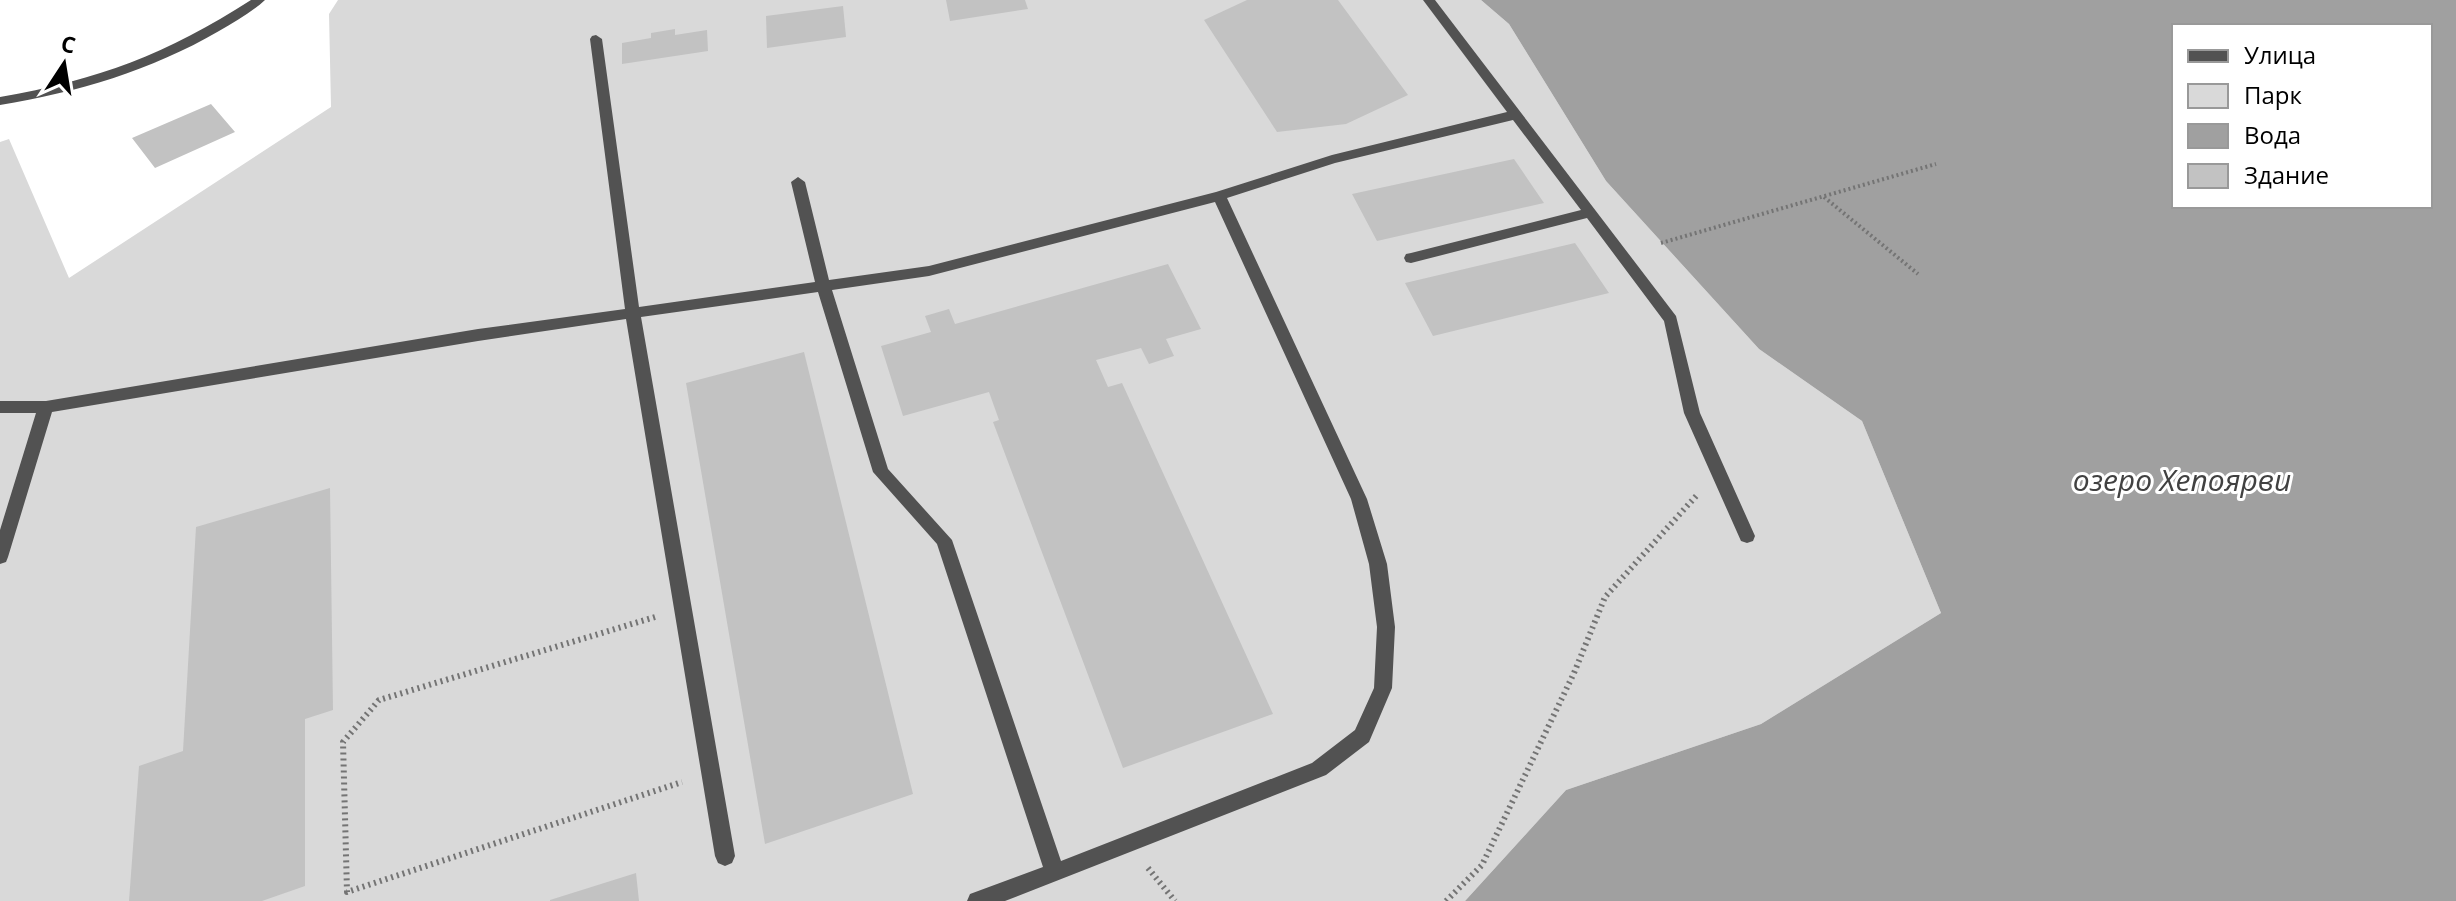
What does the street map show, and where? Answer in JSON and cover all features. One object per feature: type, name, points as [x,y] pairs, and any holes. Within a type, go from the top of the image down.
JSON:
[{"type":"street","points":[[0,101],[61,92],[137,69],[213,31],[259,0]]},
{"type":"street","points":[[1429,0],[1671,320],[1692,413],[1747,536]]},
{"type":"street","points":[[596,39],[633,315],[725,856]]},
{"type":"street","points":[[0,407],[46,407],[478,335],[929,271],[1219,196],[1332,159],[1514,115]]},
{"type":"street","points":[[798,182],[824,287],[881,472],[944,540],[1055,873]]},
{"type":"street","points":[[977,901],[1319,769],[1362,736],[1383,688],[1386,627],[1378,564],[1359,499],[1219,196]]},
{"type":"street","points":[[1411,258],[1589,213]]},
{"type":"street","points":[[0,557],[46,407]]},
{"type":"path","points":[[1661,243],[1936,164]]},
{"type":"path","points":[[1823,196],[1918,274]]},
{"type":"path","points":[[1446,901],[1482,865],[1549,729],[1605,597],[1718,471]]},
{"type":"path","points":[[682,609],[379,700],[343,742],[347,892],[710,773]]},
{"type":"green space","points":[[338,0],[1481,0],[1509,24],[1606,181],[1759,349],[1862,421],[1941,613],[1761,724],[1566,790],[1465,901],[0,901],[0,142],[9,139],[69,278],[331,107],[329,14]]},
{"type":"water","name":"озеро Хепоярви","points":[[1481,0],[2456,0],[2456,901],[1465,901],[1566,790],[1761,724],[1941,613],[1862,421],[1759,349],[1606,181],[1509,24]]},
{"type":"building","points":[[946,0],[1025,0],[1028,9],[950,21]]},
{"type":"building","points":[[1247,0],[1338,0],[1408,95],[1346,124],[1277,132],[1204,20]]},
{"type":"building","points":[[843,6],[846,37],[767,48],[766,16]]},
{"type":"building","points":[[675,29],[675,35],[707,30],[708,51],[622,64],[622,43],[651,38],[651,33]]},
{"type":"building","points":[[211,104],[235,132],[155,168],[132,138]]},
{"type":"building","points":[[1514,159],[1544,203],[1377,241],[1352,194]]},
{"type":"building","points":[[1575,243],[1609,293],[1433,336],[1405,283]]},
{"type":"building","points":[[1168,264],[1201,329],[1166,339],[1174,356],[1149,364],[1141,348],[1096,360],[1108,387],[1122,383],[1273,714],[1123,768],[993,422],[999,420],[989,392],[903,416],[881,346],[931,332],[925,316],[949,309],[955,324]]},
{"type":"building","points":[[804,352],[913,794],[765,844],[686,383]]},
{"type":"building","points":[[330,488],[333,710],[305,719],[305,886],[262,901],[129,901],[139,766],[183,751],[196,527]]},
{"type":"building","points":[[636,873],[639,901],[550,901],[550,900]]}]
